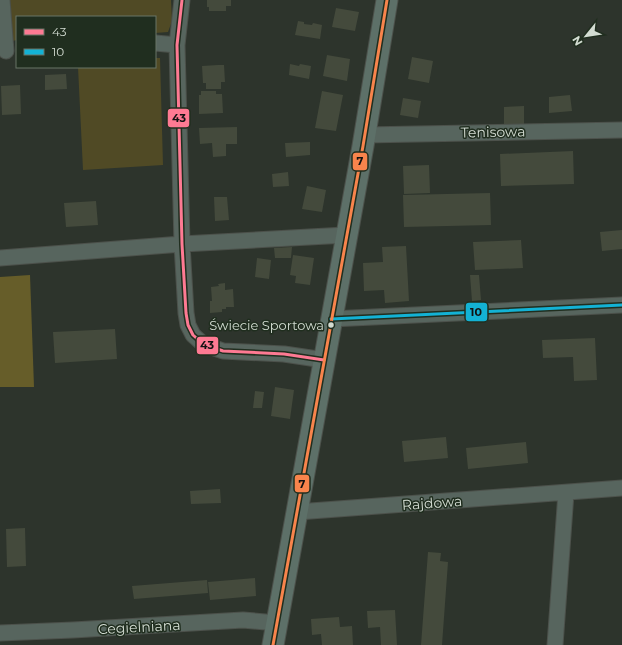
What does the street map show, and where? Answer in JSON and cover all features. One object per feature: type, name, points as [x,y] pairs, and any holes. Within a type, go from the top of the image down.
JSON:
[{"type":"street","points":[[2,0],[8,51]]},
{"type":"street","points":[[182,0],[177,45],[182,244],[188,325],[193,335],[203,344],[223,352],[284,354],[324,360]]},
{"type":"street","points":[[273,645],[387,0]]},
{"type":"street","points":[[156,43],[177,45]]},
{"type":"street","name":"Tenisowa","points":[[364,135],[622,130]]},
{"type":"street","points":[[0,258],[182,244],[346,235]]},
{"type":"street","points":[[331,319],[622,305]]},
{"type":"street","name":"Rajdowa","points":[[297,512],[622,488]]},
{"type":"street","points":[[555,645],[566,493]]},
{"type":"street","name":"Cegielniana","points":[[0,634],[243,620],[277,623]]},
{"type":"shaded area","points":[[10,0],[171,0],[172,21],[168,32],[156,33],[156,16],[16,16],[16,40],[12,41]]},
{"type":"shaded area","points":[[156,58],[160,58],[163,165],[83,170],[78,68],[156,68]]},
{"type":"shaded area","points":[[30,275],[34,387],[0,387],[0,277]]},
{"type":"building","points":[[207,0],[231,0],[231,6],[226,6],[226,11],[209,11],[209,7],[207,7]]},
{"type":"building","points":[[336,8],[359,12],[355,31],[332,27]]},
{"type":"building","points":[[298,21],[304,22],[304,24],[312,25],[313,23],[322,25],[320,39],[295,35]]},
{"type":"building","points":[[327,55],[350,59],[347,81],[323,76]]},
{"type":"building","points":[[412,57],[433,61],[429,83],[408,79]]},
{"type":"building","points":[[290,64],[311,66],[309,79],[289,75]]},
{"type":"building","points":[[224,65],[225,82],[221,82],[221,89],[206,89],[206,83],[203,83],[202,66]]},
{"type":"building","points":[[66,74],[67,89],[45,90],[45,75]]},
{"type":"building","points":[[20,85],[21,114],[2,115],[1,86]]},
{"type":"building","points":[[201,91],[216,91],[216,94],[222,94],[223,113],[199,114],[199,95],[201,95]]},
{"type":"building","points":[[322,91],[343,95],[336,131],[315,128]]},
{"type":"building","points":[[570,95],[572,111],[549,113],[549,97]]},
{"type":"building","points":[[403,98],[421,101],[418,118],[400,115]]},
{"type":"building","points":[[524,106],[524,126],[504,126],[504,107]]},
{"type":"building","points":[[237,127],[237,144],[226,144],[226,156],[213,157],[212,143],[200,144],[199,128]]},
{"type":"building","points":[[310,142],[310,155],[286,157],[285,143]]},
{"type":"building","points":[[573,151],[574,184],[501,186],[500,154]]},
{"type":"building","points":[[429,165],[430,193],[404,194],[403,166]]},
{"type":"building","points":[[288,172],[289,186],[273,187],[272,174]]},
{"type":"building","points":[[307,186],[326,190],[322,212],[302,209]]},
{"type":"building","points":[[490,193],[491,225],[404,227],[403,195]]},
{"type":"building","points":[[214,197],[227,197],[229,220],[215,221]]},
{"type":"building","points":[[96,201],[98,225],[66,227],[64,203]]},
{"type":"building","points":[[622,230],[622,249],[602,251],[600,232]]},
{"type":"building","points":[[521,240],[523,268],[475,270],[473,242]]},
{"type":"building","points":[[406,246],[409,301],[385,303],[384,290],[364,291],[363,263],[383,262],[382,247]]},
{"type":"building","points":[[292,247],[291,258],[275,258],[274,248]]},
{"type":"building","points":[[293,255],[314,258],[310,285],[295,283],[296,276],[290,275]]},
{"type":"building","points":[[257,258],[271,260],[269,279],[255,277]]},
{"type":"building","points":[[470,275],[479,275],[481,300],[472,301]]},
{"type":"building","points":[[225,283],[225,290],[233,289],[234,307],[226,307],[226,309],[222,309],[222,312],[210,313],[210,301],[212,301],[211,287],[219,286],[218,284]]},
{"type":"building","points":[[115,329],[117,359],[55,363],[53,332]]},
{"type":"building","points":[[595,338],[597,380],[574,381],[573,357],[543,358],[542,340]]},
{"type":"building","points":[[275,387],[294,390],[290,419],[271,416]]},
{"type":"building","points":[[255,391],[264,392],[262,408],[253,408]]},
{"type":"building","points":[[446,437],[448,458],[404,462],[402,441]]},
{"type":"building","points":[[526,442],[528,463],[468,469],[466,448]]},
{"type":"building","points":[[220,489],[221,503],[191,504],[190,491]]},
{"type":"building","points":[[25,528],[26,566],[7,567],[6,529]]},
{"type":"building","points":[[428,552],[441,553],[440,561],[448,562],[442,645],[421,645]]},
{"type":"building","points":[[255,578],[256,596],[210,600],[208,582]]},
{"type":"building","points":[[207,580],[208,593],[134,599],[132,586]]},
{"type":"building","points":[[395,610],[397,645],[381,645],[380,627],[368,628],[367,611]]},
{"type":"building","points":[[339,617],[340,627],[352,626],[353,645],[322,645],[321,634],[312,635],[311,619]]},
{"type":"transit line","name":"43","points":[[182,0],[177,45],[182,244],[188,325],[193,335],[203,344],[223,351],[284,354],[324,360]]},
{"type":"transit line","name":"7","points":[[273,645],[363,146],[387,0]]},
{"type":"transit line","name":"10","points":[[331,319],[622,305]]},
{"type":"place","name":"Świecie Sportowa","points":[[331,325]]}]
